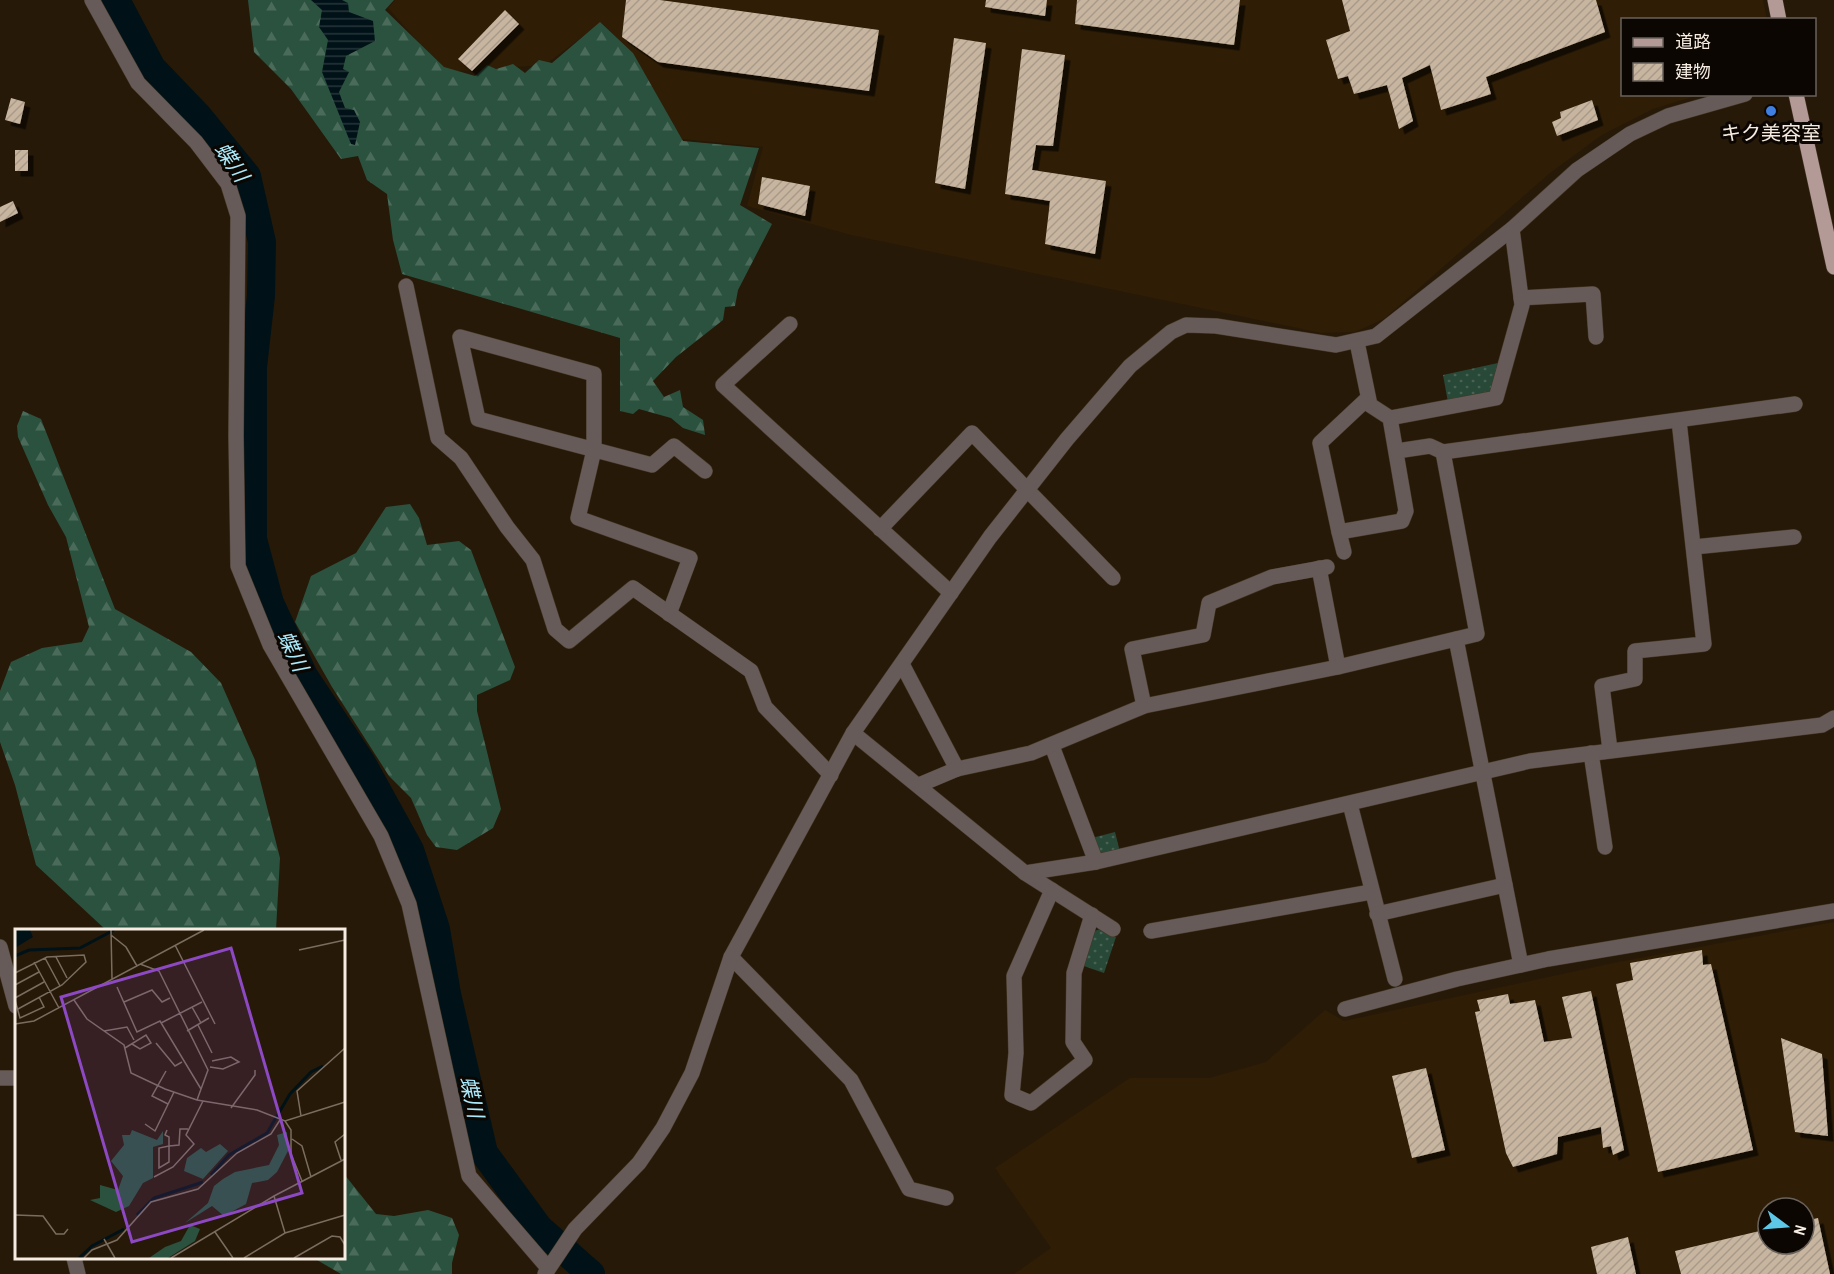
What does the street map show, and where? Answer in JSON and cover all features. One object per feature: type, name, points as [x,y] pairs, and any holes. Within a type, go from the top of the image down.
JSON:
[{"type":"main road","points":[[1775,0],[1779,18]]},
{"type":"main road","points":[[1796,96],[1834,267]]},
{"type":"street","points":[[92,0],[138,83],[196,142],[228,184],[238,216],[236,436],[238,566],[270,645],[381,837],[409,904],[469,1176],[546,1271],[575,1229],[639,1163],[663,1128],[693,1073],[731,957],[854,734],[951,593],[1026,490],[1066,439],[1130,366],[1171,332],[1186,325],[1216,326],[1336,345],[1376,336],[1512,229],[1576,170],[1630,134],[1668,116],[1738,96]]},
{"type":"street","points":[[1357,342],[1370,405],[1390,418],[1496,398],[1521,298],[1512,229]]},
{"type":"street","points":[[406,286],[438,438],[461,458],[507,527],[533,560],[555,628],[569,641],[633,588],[751,671],[765,707],[831,775]]},
{"type":"street","points":[[1521,298],[1593,294],[1596,337]]},
{"type":"street","points":[[790,324],[723,385],[951,593]]},
{"type":"street","points":[[669,614],[690,558],[578,518],[594,450],[594,374],[460,337],[478,419],[594,450],[652,465],[674,446],[705,471]]},
{"type":"street","points":[[1344,552],[1320,443],[1368,399]]},
{"type":"street","points":[[1397,451],[1430,446],[1443,452],[1679,422],[1794,404]]},
{"type":"street","points":[[1339,532],[1402,521],[1406,511],[1390,418]]},
{"type":"street","points":[[1610,750],[1602,686],[1635,679],[1635,651],[1704,644],[1679,422]]},
{"type":"street","points":[[880,529],[972,433],[1113,578]]},
{"type":"street","points":[[920,785],[957,769],[1031,753],[1052,746],[1144,706],[1338,667],[1477,634],[1443,452]]},
{"type":"street","points":[[1694,547],[1794,537]]},
{"type":"street","points":[[1144,706],[1132,649],[1203,635],[1209,603],[1272,577],[1323,568],[1338,667]]},
{"type":"street","points":[[1456,639],[1521,965]]},
{"type":"street","points":[[902,664],[957,769]]},
{"type":"street","points":[[1025,873],[1096,862],[1530,761],[1822,725],[1834,718]]},
{"type":"street","points":[[854,734],[920,785],[1025,873],[1113,929]]},
{"type":"street","points":[[1052,746],[1096,862]]},
{"type":"street","points":[[1591,753],[1605,847]]},
{"type":"street","points":[[1350,804],[1395,979]]},
{"type":"street","points":[[1377,914],[1505,885]]},
{"type":"street","points":[[1052,890],[1014,976],[1016,1053],[1012,1095],[1030,1103],[1085,1060],[1073,1042],[1074,973],[1092,915]]},
{"type":"street","points":[[1150,931],[1371,892]]},
{"type":"street","points":[[1345,1009],[1456,979],[1521,965],[1834,911]]},
{"type":"street","points":[[0,947],[15,1002]]},
{"type":"street","points":[[731,957],[851,1080],[909,1189],[946,1198]]},
{"type":"street","points":[[75,1259],[78,1274]]},
{"type":"shaded area","points":[[311,0],[342,0],[348,3],[349,12],[373,21],[375,41],[346,56],[343,69],[349,72],[339,92],[345,108],[354,110],[360,122],[355,145],[351,144],[322,72],[328,40],[319,27],[322,10]]},
{"type":"shaded area","points":[[395,0],[1763,0],[1767,18],[1621,18],[1621,96],[1696,96],[1653,109],[1602,135],[1550,173],[1384,319],[1355,332],[1321,333],[851,235],[747,206],[763,147],[682,139],[631,51],[601,23],[545,65],[445,72],[388,8]]},
{"type":"shaded area","points":[[1834,922],[1834,1274],[1014,1274],[1051,1248],[995,1168],[1130,1078],[1209,1078],[1266,1062],[1325,1010],[1344,1021],[1618,962]]},
{"type":"green space","points":[[248,0],[394,0],[385,10],[444,67],[475,76],[487,65],[496,69],[513,64],[525,73],[539,60],[552,63],[600,22],[633,53],[683,141],[759,148],[740,205],[772,224],[738,290],[735,306],[725,307],[723,320],[676,357],[653,381],[664,397],[680,390],[683,407],[703,420],[705,435],[683,428],[671,418],[639,409],[633,414],[620,411],[620,338],[402,274],[393,240],[387,194],[367,180],[358,156],[341,159],[291,89],[254,52]]},
{"type":"green space","points":[[1498,363],[1494,387],[1490,394],[1448,402],[1443,375]]},
{"type":"green space","points":[[23,411],[41,419],[115,609],[191,652],[221,683],[255,760],[280,858],[276,929],[105,929],[36,865],[15,785],[0,742],[0,691],[11,662],[42,648],[82,642],[89,627],[66,537],[48,505],[18,437],[17,426]]},
{"type":"green space","points":[[410,504],[419,518],[427,545],[459,541],[471,550],[515,667],[510,680],[477,695],[477,711],[501,809],[493,828],[457,850],[436,847],[427,835],[411,798],[389,776],[332,687],[295,622],[311,576],[356,553],[386,507]]},
{"type":"green space","points":[[1115,832],[1121,856],[1096,862],[1088,839]]},
{"type":"green space","points":[[1100,929],[1116,937],[1104,973],[1081,965],[1092,932]]},
{"type":"green space","points":[[345,1175],[376,1214],[394,1216],[428,1210],[452,1218],[459,1235],[452,1263],[452,1274],[341,1274],[317,1260],[345,1259]]},
{"type":"building","points":[[626,0],[660,0],[879,30],[869,91],[658,62],[622,37]]},
{"type":"building","points":[[986,0],[1047,0],[1045,16],[985,7]]},
{"type":"building","points":[[1077,0],[1240,0],[1234,45],[1075,24]]},
{"type":"building","points":[[1342,0],[1596,0],[1605,32],[1486,77],[1491,94],[1441,110],[1430,65],[1402,78],[1413,121],[1399,129],[1387,85],[1354,94],[1348,76],[1338,79],[1326,40],[1350,31]]},
{"type":"building","points":[[505,10],[519,24],[472,71],[458,59]]},
{"type":"building","points":[[954,38],[986,43],[965,189],[935,183]]},
{"type":"building","points":[[1022,49],[1065,55],[1053,146],[1036,145],[1032,170],[1106,181],[1095,254],[1045,244],[1050,201],[1005,194]]},
{"type":"building","points":[[11,98],[25,102],[20,124],[5,120]]},
{"type":"building","points":[[1592,100],[1598,120],[1557,136],[1552,122],[1561,118],[1560,112]]},
{"type":"building","points":[[15,150],[28,150],[28,171],[15,171]]},
{"type":"building","points":[[762,177],[810,186],[805,216],[758,204]]},
{"type":"building","points":[[13,201],[18,213],[0,222],[0,207]]},
{"type":"building","points":[[1702,950],[1703,965],[1711,964],[1753,1150],[1658,1172],[1616,984],[1633,980],[1630,963]]},
{"type":"building","points":[[1591,991],[1624,1150],[1613,1155],[1611,1146],[1603,1148],[1601,1127],[1558,1137],[1557,1154],[1513,1167],[1506,1153],[1475,1012],[1480,1011],[1477,1000],[1508,994],[1510,1004],[1535,1000],[1544,1042],[1572,1038],[1562,997]]},
{"type":"building","points":[[1781,1038],[1822,1054],[1828,1136],[1795,1132]]},
{"type":"building","points":[[1426,1068],[1445,1150],[1412,1158],[1392,1076]]},
{"type":"building","points":[[1816,1218],[1818,1218],[1830,1274],[1681,1274],[1675,1251],[1756,1232],[1756,1256],[1816,1256]]},
{"type":"building","points":[[1628,1237],[1636,1274],[1597,1274],[1591,1247]]},
{"type":"waterway","name":"蝶川","points":[[116,0],[152,68],[199,117],[247,176],[262,242],[261,296],[253,367],[253,539],[270,603],[304,676],[362,763],[410,850],[436,929],[447,994],[484,1153],[539,1228],[591,1274]]},
{"type":"place","name":"キク美容室","points":[[1771,111]]}]
